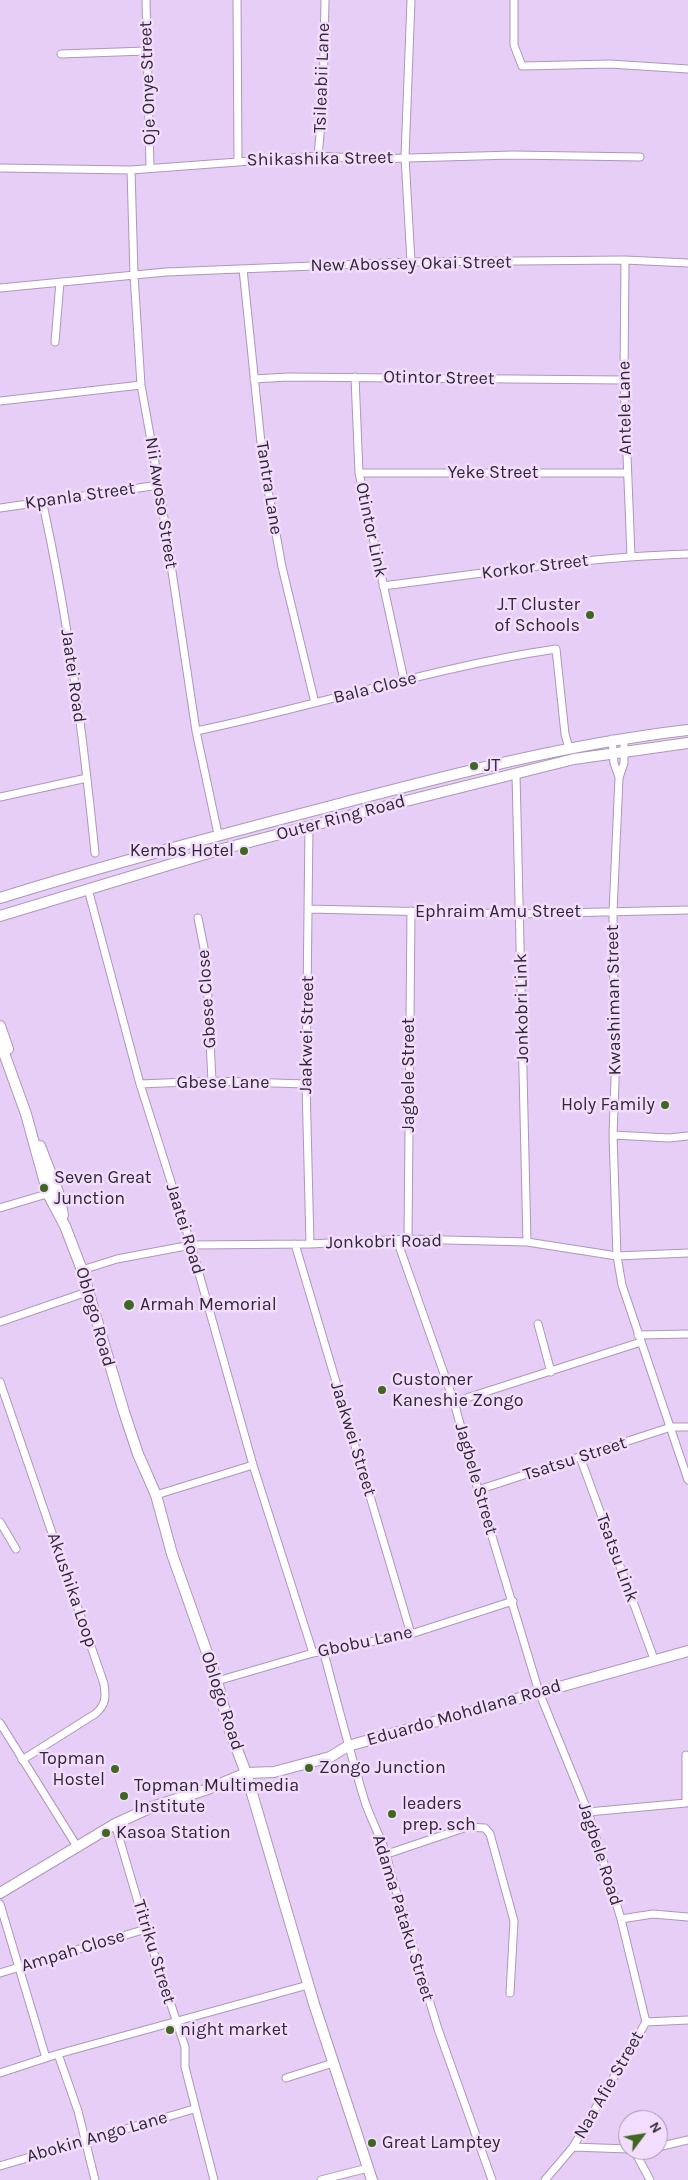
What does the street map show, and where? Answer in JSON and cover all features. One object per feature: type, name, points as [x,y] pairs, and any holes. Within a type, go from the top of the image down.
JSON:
[{"type":"main road","name":"Outer Ring Road","points":[[0,898],[218,834],[440,777],[569,748],[624,738],[688,730]]},
{"type":"main road","name":"Outer Ring Road","points":[[0,916],[309,826],[574,759],[688,743]]},
{"type":"main road","name":"Oblogo Road","points":[[0,1026],[53,1193]]},
{"type":"main road","name":"Oblogo Road","points":[[0,1042],[82,1270],[87,1292],[135,1446],[156,1495],[172,1554],[217,1681],[230,1731],[246,1773],[308,1985],[372,2180]]},
{"type":"main road","name":"Eduardo Mohdlana Road","points":[[0,1893],[78,1848],[115,1824],[152,1806],[208,1789],[246,1773],[274,1772],[330,1757],[348,1746],[688,1651]]},
{"type":"street","name":"Oje Onye Street","points":[[146,0],[150,167]]},
{"type":"street","points":[[237,0],[238,160]]},
{"type":"street","name":"Tsileabii Lane","points":[[318,156],[323,102],[325,0]]},
{"type":"street","points":[[411,0],[405,157],[411,262]]},
{"type":"street","points":[[514,0],[514,46],[522,66],[610,64],[688,69]]},
{"type":"street","points":[[61,54],[146,51]]},
{"type":"street","name":"Shikashika Street","points":[[0,168],[131,170],[238,160],[318,156],[372,159],[405,157],[640,157]]},
{"type":"street","name":"Nii Awoso Street","points":[[131,170],[134,275],[141,385],[159,485],[196,731],[218,834]]},
{"type":"street","name":"New Abossey Okai Street","points":[[0,288],[134,275],[411,262],[625,260],[688,264]]},
{"type":"street","name":"Antele Lane","points":[[625,260],[624,380],[626,473],[631,556]]},
{"type":"street","name":"Tantra Lane","points":[[243,269],[264,462],[282,567],[315,703]]},
{"type":"street","points":[[55,342],[60,282]]},
{"type":"street","name":"Otintor Street","points":[[254,379],[355,377],[624,380]]},
{"type":"street","name":"Otintor Link","points":[[355,377],[359,473],[404,680]]},
{"type":"street","points":[[0,401],[141,385]]},
{"type":"street","name":"Yeke Street","points":[[359,473],[626,473]]},
{"type":"street","name":"Kpanla Street","points":[[0,508],[42,500],[159,485]]},
{"type":"street","name":"Jaatei Road","points":[[42,500],[60,582],[87,778],[95,853]]},
{"type":"street","name":"Korkor Street","points":[[383,586],[545,564],[631,556],[688,554]]},
{"type":"street","name":"Bala Close","points":[[196,731],[268,716],[404,680],[556,649],[565,734],[569,748]]},
{"type":"street","name":"Kwashiman Street","points":[[619,778],[624,763],[624,738]]},
{"type":"street","name":"Kwashiman Street","points":[[612,740],[619,778],[613,912],[615,1081],[613,1135],[617,1256],[622,1285],[688,1480]]},
{"type":"street","name":"Jonkobri Link","points":[[516,774],[527,1242]]},
{"type":"street","points":[[0,797],[87,778]]},
{"type":"street","name":"Jaakwei Street","points":[[309,826],[306,1084],[310,1244]]},
{"type":"street","name":"Jaatei Road","points":[[88,889],[140,1084],[191,1245],[253,1465],[313,1654]]},
{"type":"street","name":"Ephraim Amu Street","points":[[308,909],[520,914],[688,910]]},
{"type":"street","name":"Jagbele Street","points":[[408,1239],[411,911]]},
{"type":"street","name":"Gbese Close","points":[[198,918],[206,958],[212,1081]]},
{"type":"street","name":"Gbese Lane","points":[[140,1084],[212,1081],[306,1084]]},
{"type":"street","points":[[613,1135],[669,1138],[688,1136]]},
{"type":"street","points":[[0,1208],[53,1193]]},
{"type":"street","name":"Jonkobri Road","points":[[82,1270],[116,1259],[191,1245],[310,1244],[408,1239],[527,1242],[617,1256],[688,1253]]},
{"type":"street","name":"Jagbele Street","points":[[397,1240],[454,1402],[478,1490],[540,1692]]},
{"type":"street","name":"Jaakwei Street","points":[[295,1244],[411,1634]]},
{"type":"street","points":[[0,1322],[87,1292]]},
{"type":"street","points":[[538,1324],[551,1372]]},
{"type":"street","points":[[454,1402],[551,1372],[640,1338],[688,1334]]},
{"type":"street","name":"Akushika Loop","points":[[0,1382],[106,1694],[102,1708],[95,1714],[22,1760]]},
{"type":"street","name":"Tsatsu Street","points":[[478,1490],[671,1427],[688,1427]]},
{"type":"street","name":"Tsatsu Link","points":[[580,1457],[654,1660]]},
{"type":"street","points":[[156,1495],[253,1465]]},
{"type":"street","points":[[0,1522],[16,1549]]},
{"type":"street","name":"Gbobu Lane","points":[[217,1681],[313,1654],[411,1634],[513,1601]]},
{"type":"street","name":"Adama Pataku Street","points":[[324,1653],[348,1746],[370,1814],[387,1854],[390,1871],[438,2029],[492,2180]]},
{"type":"street","name":"Jagbele Road","points":[[540,1692],[588,1812],[611,1893],[621,1919],[646,2022]]},
{"type":"street","points":[[0,1724],[78,1848]]},
{"type":"street","points":[[588,1812],[686,1803],[686,1755]]},
{"type":"street","name":"Titriku Street","points":[[115,1824],[146,1929],[185,2047],[185,2067],[194,2109],[214,2180]]},
{"type":"street","points":[[387,1854],[468,1827],[485,1828],[490,1834],[514,1921],[510,1993]]},
{"type":"street","points":[[0,1904],[46,2058]]},
{"type":"street","points":[[621,1919],[653,1914],[688,1917]]},
{"type":"street","name":"Ampah Close","points":[[0,1973],[146,1929]]},
{"type":"street","points":[[0,2073],[58,2054],[308,1985]]},
{"type":"street","name":"Naa Afie Street","points":[[545,2180],[573,2147],[646,2022],[688,2020]]},
{"type":"street","points":[[58,2054],[78,2111],[95,2180]]},
{"type":"street","points":[[286,2078],[333,2063]]},
{"type":"street","name":"Abokin Ango Lane","points":[[0,2166],[194,2109]]},
{"type":"street","points":[[668,2145],[688,2140]]},
{"type":"street","points":[[573,2147],[618,2149]]},
{"type":"street","points":[[639,2160],[650,2180]]},
{"type":"street","points":[[321,2180],[368,2168]]},
{"type":"place","name":"J.T Cluster of Schools","points":[[590,615]]},
{"type":"place","name":"JT","points":[[474,766]]},
{"type":"place","name":"Kembs Hotel","points":[[244,851]]},
{"type":"place","name":"Holy Family","points":[[665,1105]]},
{"type":"place","name":"Seven Great Junction","points":[[44,1188]]},
{"type":"place","name":"Armah Memorial","points":[[129,1305]]},
{"type":"place","name":"Customer Kaneshie Zongo","points":[[382,1390]]},
{"type":"place","name":"Zongo Junction","points":[[309,1768]]},
{"type":"place","name":"Topman Hostel","points":[[115,1769]]},
{"type":"place","name":"Topman Multimedia Institute","points":[[124,1796]]},
{"type":"place","name":"leaders prep. sch","points":[[392,1814]]},
{"type":"place","name":"Kasoa Station","points":[[106,1833]]},
{"type":"place","name":"night market","points":[[170,2030]]},
{"type":"place","name":"Great Lamptey","points":[[372,2143]]}]
